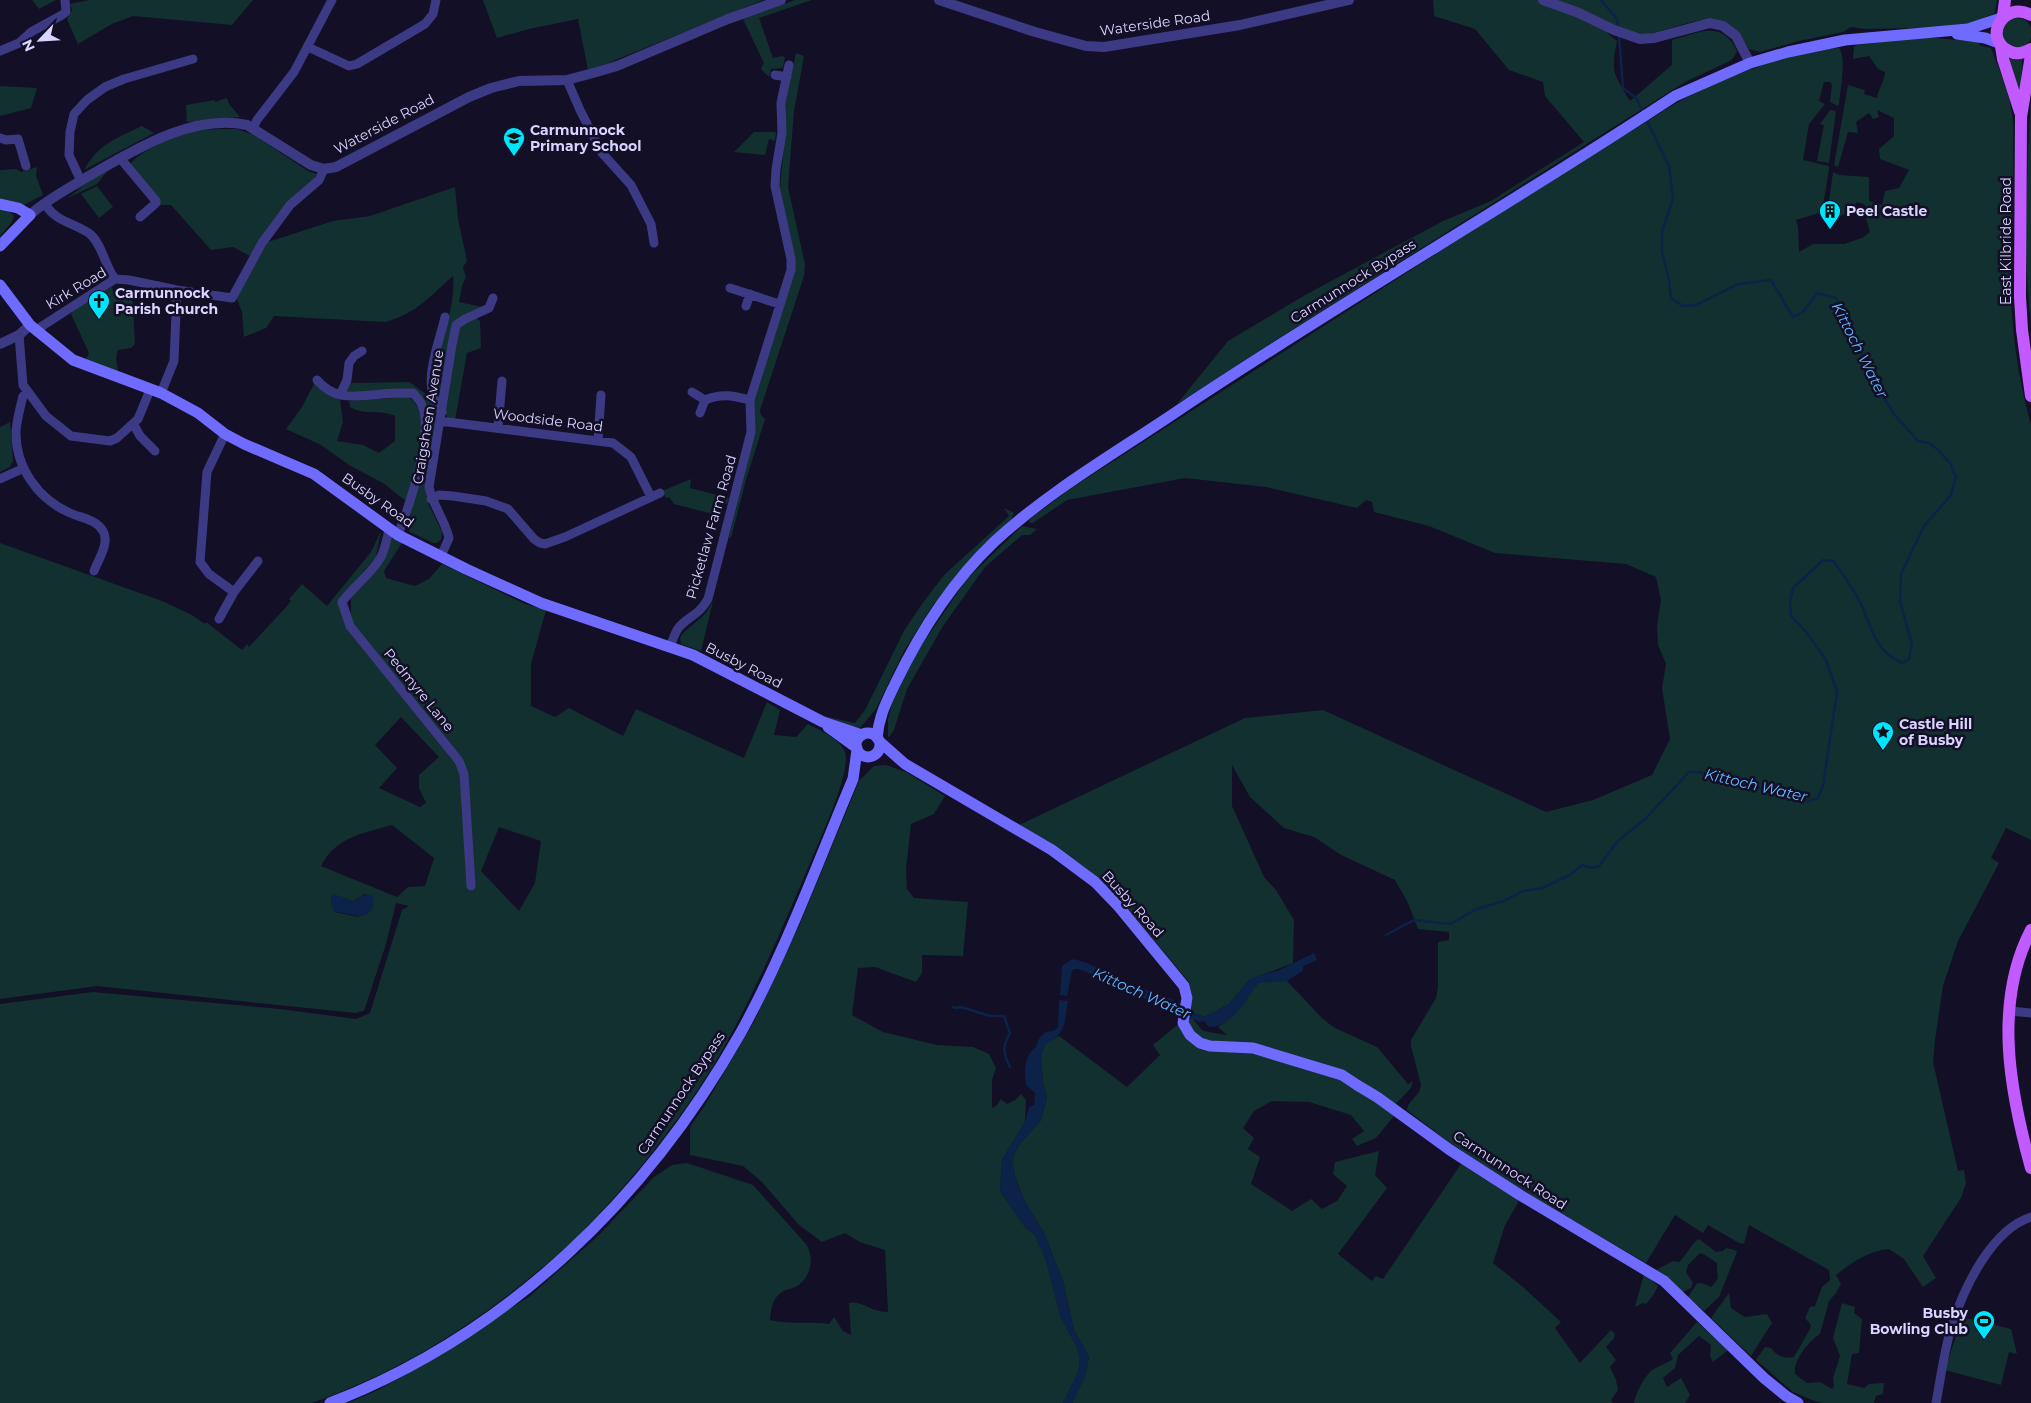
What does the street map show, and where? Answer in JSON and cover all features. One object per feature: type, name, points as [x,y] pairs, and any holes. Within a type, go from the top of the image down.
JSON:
[{"type":"main road","points":[[2002,17],[2005,0]]},
{"type":"main road","points":[[2028,0],[2031,8]]},
{"type":"main road","points":[[2002,17],[2014,11],[2026,12],[2031,15]]},
{"type":"main road","name":"Carmunnock Bypass","points":[[878,740],[880,717],[906,662],[932,616],[970,568],[1022,517],[1237,372],[1675,96],[1750,63],[1788,52],[1845,40],[1913,33],[1946,32],[1980,26],[2002,17]]},
{"type":"main road","name":"East Kilbride Road","points":[[2002,17],[1997,28],[2000,44],[2021,117]]},
{"type":"main road","name":"Carmunnock Bypass","points":[[1946,32],[1986,38],[2000,44]]},
{"type":"main road","points":[[2000,44],[2011,52],[2017,53],[2031,49]]},
{"type":"main road","name":"East Kilbride Road","points":[[2031,55],[2021,117],[2020,297],[2022,330],[2031,396]]},
{"type":"main road","points":[[0,204],[18,208],[30,215]]},
{"type":"main road","name":"Waterside Road","points":[[0,246],[30,215]]},
{"type":"main road","name":"Busby Road","points":[[0,285],[33,328],[73,360],[156,391],[198,413],[225,434],[244,444],[314,474],[394,533],[466,570],[540,603],[670,647],[713,665],[823,722],[862,734]]},
{"type":"main road","name":"Carmunnock Bypass","points":[[862,734],[880,717]]},
{"type":"main road","name":"Busby Road","points":[[823,722],[857,749]]},
{"type":"main road","points":[[862,734],[871,734],[878,740],[879,749],[871,756],[862,755],[857,749],[856,742],[862,734]]},
{"type":"main road","name":"Busby Road","points":[[878,740],[905,764],[1052,850],[1095,882],[1119,907],[1184,986],[1187,998],[1185,1012]]},
{"type":"main road","name":"Carmunnock Bypass","points":[[330,1403],[369,1387],[457,1339],[556,1266],[630,1190],[671,1140],[712,1081],[740,1033],[782,948],[853,779],[857,749]]},
{"type":"main road","name":"Carmunnock Bypass","points":[[853,779],[871,756]]},
{"type":"main road","name":"Busby Road","points":[[871,756],[905,764]]},
{"type":"main road","points":[[2031,930],[2024,944],[2018,965],[2010,1011],[2009,1035],[2012,1083],[2016,1109],[2031,1168]]},
{"type":"main road","name":"Carmunnock Road","points":[[1185,1012],[1186,1029],[1204,1045],[1253,1048],[1305,1063],[1342,1075],[1377,1097],[1450,1150],[1516,1193],[1664,1281],[1764,1378],[1798,1403]]},
{"type":"street","points":[[0,51],[19,43],[31,32],[66,12],[65,0]]},
{"type":"street","points":[[253,128],[294,72],[332,0]]},
{"type":"street","points":[[308,48],[349,66],[357,64],[425,24],[433,14],[436,0]]},
{"type":"street","name":"Waterside Road","points":[[30,215],[120,158],[170,134],[195,126],[238,123],[253,128],[298,159],[324,169],[346,163],[445,109],[491,88],[519,81],[567,80],[617,66],[728,18],[781,0]]},
{"type":"street","name":"Waterside Road","points":[[939,0],[1086,46],[1104,47],[1240,26],[1349,0]]},
{"type":"street","points":[[1543,0],[1580,13],[1614,30],[1640,39],[1654,38],[1710,23],[1723,26],[1736,36],[1750,63]]},
{"type":"street","points":[[81,181],[69,155],[70,132],[74,114],[87,100],[105,87],[193,59]]},
{"type":"street","name":"Picketlaw Farm Road","points":[[670,647],[682,624],[697,614],[708,600],[751,432],[750,400],[791,270],[791,259],[776,186],[776,169],[782,134],[781,103],[789,65]]},
{"type":"street","points":[[775,74],[787,76]]},
{"type":"street","points":[[567,80],[602,153],[631,185],[651,224],[654,243]]},
{"type":"street","points":[[0,138],[6,140],[18,139],[26,166]]},
{"type":"street","points":[[120,158],[156,201],[140,217]]},
{"type":"street","name":"Kirk Road","points":[[0,344],[33,328],[115,279],[232,298],[262,243],[290,205],[319,180],[324,169]]},
{"type":"street","points":[[45,204],[52,214],[90,234],[115,279]]},
{"type":"street","points":[[730,288],[779,304]]},
{"type":"street","points":[[19,334],[23,385],[46,416],[71,436],[110,441],[134,425],[146,402],[156,391],[174,361],[177,290]]},
{"type":"street","points":[[746,306],[750,294]]},
{"type":"street","name":"Craigsheen Avenue","points":[[441,556],[449,538],[431,498],[429,487],[456,325],[465,318],[489,308],[493,298]]},
{"type":"street","points":[[441,417],[432,388],[432,367],[445,317]]},
{"type":"street","points":[[340,395],[347,380],[349,363],[354,356],[362,352]]},
{"type":"street","points":[[317,380],[325,390],[353,397],[413,393],[422,406],[425,436],[415,486],[394,533]]},
{"type":"street","points":[[498,427],[502,381]]},
{"type":"street","points":[[692,392],[705,400],[724,394],[750,400]]},
{"type":"street","points":[[598,440],[601,395]]},
{"type":"street","points":[[23,396],[17,440],[24,468],[38,491],[47,501],[73,515],[92,521],[103,531],[106,540],[98,568]]},
{"type":"street","points":[[700,413],[705,400]]},
{"type":"street","name":"Woodside Road","points":[[441,417],[498,427],[598,440],[619,446],[631,457],[651,497]]},
{"type":"street","points":[[134,425],[140,436],[155,451]]},
{"type":"street","points":[[225,434],[207,472],[200,562],[209,574],[234,592]]},
{"type":"street","points":[[0,479],[24,468]]},
{"type":"street","points":[[431,498],[439,495],[453,496],[486,501],[508,509],[534,539],[545,544],[565,537],[660,493]]},
{"type":"street","name":"Pedmyre Lane","points":[[394,533],[382,556],[369,573],[349,591],[342,602],[350,626],[459,761],[464,774],[472,886]]},
{"type":"street","points":[[219,619],[234,592],[258,561]]},
{"type":"street","points":[[2010,1011],[2031,1014]]},
{"type":"street","points":[[1936,1403],[1952,1324],[1973,1276],[1988,1252],[2004,1233],[2014,1225],[2031,1217]]},
{"type":"green space","points":[[32,0],[56,0],[39,9]]},
{"type":"green space","points":[[89,0],[253,0],[232,25],[133,16],[112,24],[78,44],[67,19],[72,10],[70,4]]},
{"type":"green space","points":[[483,0],[763,0],[588,70],[578,19],[497,38]]},
{"type":"green space","points":[[795,0],[812,0],[759,18],[773,58],[785,57],[783,68],[771,69],[769,77],[761,69],[764,63],[743,19]]},
{"type":"green space","points":[[1433,0],[1997,0],[1995,13],[1962,27],[1865,29],[1851,27],[1843,32],[1799,41],[1760,52],[1749,49],[1741,36],[1732,27],[1714,20],[1693,22],[1644,34],[1608,23],[1607,33],[1617,41],[1614,60],[1615,72],[1630,101],[1672,65],[1672,40],[1700,32],[1717,32],[1731,41],[1737,51],[1730,61],[1685,82],[1177,404],[1228,341],[1307,294],[1443,221],[1491,201],[1584,142],[1545,96],[1543,82],[1509,70],[1475,29],[1434,16]]},
{"type":"green space","points":[[2017,18],[2023,19],[2031,27],[2031,39],[2023,47],[2017,48],[2011,47],[2003,39],[2002,33],[2003,27],[2011,19]]},
{"type":"green space","points":[[1925,37],[1979,42],[1979,45],[1991,48],[2006,88],[2013,117],[2012,321],[2021,384],[2031,425],[2031,840],[2006,828],[1991,858],[1999,863],[1958,941],[1943,986],[1933,1062],[1958,1171],[1964,1170],[1966,1183],[1961,1198],[1923,1256],[1936,1278],[1923,1287],[1904,1259],[1889,1249],[1861,1258],[1836,1275],[1841,1284],[1829,1301],[1820,1334],[1811,1341],[1799,1357],[1795,1374],[1807,1383],[1820,1382],[1832,1389],[1834,1386],[1833,1378],[1840,1356],[1833,1338],[1842,1303],[1855,1307],[1854,1313],[1862,1319],[1859,1353],[1852,1354],[1847,1384],[1864,1388],[1869,1384],[1884,1383],[1883,1394],[1876,1396],[1874,1403],[1822,1403],[1793,1392],[1756,1360],[1765,1347],[1771,1348],[1781,1356],[1787,1358],[1794,1357],[1810,1329],[1811,1325],[1805,1318],[1810,1307],[1815,1306],[1822,1287],[1830,1280],[1829,1270],[1749,1225],[1744,1244],[1708,1225],[1703,1233],[1675,1215],[1646,1263],[1547,1205],[1454,1146],[1407,1110],[1408,1105],[1419,1092],[1421,1085],[1411,1040],[1436,998],[1438,987],[1438,942],[1449,940],[1449,932],[1418,929],[1408,903],[1395,880],[1341,855],[1314,837],[1284,828],[1250,797],[1232,765],[1232,806],[1264,877],[1276,890],[1294,920],[1293,963],[1249,980],[1229,1004],[1205,1017],[1189,1011],[1193,1000],[1189,982],[1121,901],[1083,866],[1019,825],[1245,718],[1323,710],[1546,812],[1593,800],[1652,775],[1670,739],[1662,688],[1666,664],[1658,645],[1657,625],[1661,600],[1656,577],[1626,564],[1495,553],[1429,526],[1374,512],[1372,502],[1366,500],[1357,508],[1266,487],[1185,478],[1067,500],[1033,523],[1030,523],[1029,520],[1070,489],[1604,146],[1690,96],[1754,68],[1799,54],[1839,48],[1843,59],[1843,66],[1839,104],[1838,106],[1830,102],[1832,85],[1830,82],[1824,82],[1819,101],[1825,104],[1809,124],[1803,160],[1829,166],[1822,212],[1796,220],[1799,252],[1813,244],[1844,244],[1862,238],[1870,232],[1865,205],[1857,202],[1846,213],[1838,216],[1834,216],[1828,208],[1833,172],[1840,175],[1869,177],[1869,201],[1882,205],[1885,191],[1899,188],[1909,170],[1880,159],[1879,149],[1894,136],[1894,118],[1877,110],[1879,117],[1873,119],[1869,113],[1856,122],[1858,133],[1848,132],[1838,167],[1834,165],[1848,85],[1865,90],[1864,94],[1877,98],[1885,75],[1885,72],[1878,69],[1869,56],[1853,59],[1854,47],[1857,45]]},
{"type":"green space","points":[[796,53],[804,56],[794,111],[788,187],[805,264],[804,276],[760,410],[761,415],[765,419],[746,480],[731,538],[729,537],[755,431],[754,399],[795,265],[780,188],[786,99]]},
{"type":"green space","points":[[2007,56],[2022,58],[2021,101]]},
{"type":"green space","points":[[0,86],[37,88],[31,108],[0,116]]},
{"type":"green space","points":[[2031,97],[2031,324],[2026,239]]},
{"type":"green space","points":[[227,98],[229,104],[240,117],[187,122],[186,105],[215,100],[215,102]]},
{"type":"green space","points":[[1830,110],[1836,111],[1829,163],[1817,161],[1824,125],[1820,124]]},
{"type":"green space","points":[[142,126],[154,133],[84,170],[102,148]]},
{"type":"green space","points":[[237,129],[254,135],[308,171],[317,174],[308,187],[287,204],[250,256],[233,247],[211,250],[171,205],[160,205],[159,198],[130,165],[149,149],[187,133],[205,130]]},
{"type":"green space","points":[[754,132],[776,132],[775,141],[769,139],[765,155],[734,152]]},
{"type":"green space","points":[[37,167],[36,176],[43,195],[24,205],[0,200],[0,170],[16,169],[21,172]]},
{"type":"green space","points":[[108,170],[97,184],[68,198],[95,176]]},
{"type":"green space","points":[[97,186],[113,207],[99,218],[81,194]]},
{"type":"green space","points":[[455,187],[458,219],[467,261],[463,267],[466,277],[459,302],[482,307],[456,321],[439,401],[437,370],[451,307],[453,276],[430,297],[396,319],[385,322],[274,316],[266,328],[244,337],[242,312],[236,297],[268,242],[333,221],[370,216]]},
{"type":"green space","points":[[0,208],[8,210],[14,216],[12,222],[0,236]]},
{"type":"green space","points":[[112,287],[114,295],[132,290],[135,344],[131,348],[118,350],[116,358],[118,371],[86,359],[89,353],[71,314],[77,307]]},
{"type":"green space","points":[[476,318],[480,321],[481,348],[467,353],[455,420],[447,418],[445,412],[458,326]]},
{"type":"green space","points":[[315,382],[330,395],[340,400],[343,422],[337,441],[363,445],[379,453],[395,441],[395,416],[356,410],[350,407],[349,401],[408,397],[416,404],[420,416],[421,446],[406,501],[383,483],[349,465],[321,445],[286,429],[302,407]]},
{"type":"green space","points":[[409,382],[429,396],[437,415],[426,493],[429,505],[442,532],[441,539],[437,543],[433,543],[410,532],[407,528],[430,438],[428,417],[418,393],[348,394],[346,390],[349,383]]},
{"type":"green space","points":[[10,422],[13,461],[10,467],[0,472],[0,427]]},
{"type":"green space","points":[[691,479],[690,488],[729,498],[727,504],[720,503],[717,513],[709,513],[674,504],[669,497],[666,498],[662,491]]},
{"type":"green space","points":[[1004,508],[1014,513],[1011,520],[960,571],[933,605],[904,651],[876,709],[860,728],[835,722],[819,715],[855,723],[865,710],[905,629],[922,604],[944,575],[1009,516]]},
{"type":"green space","points":[[1022,526],[1037,529],[1030,535],[1022,535],[985,567],[943,626],[907,689],[894,730],[888,738],[888,719],[892,704],[914,656],[967,579]]},
{"type":"green space","points":[[381,531],[376,557],[341,597],[351,621],[351,594],[391,537],[402,543],[384,571],[386,578],[415,586],[429,579],[442,564],[525,604],[546,610],[531,664],[531,706],[555,717],[569,708],[623,736],[636,709],[744,758],[767,702],[780,710],[774,735],[796,737],[808,724],[829,735],[839,743],[845,752],[846,760],[837,798],[782,929],[743,1012],[713,1066],[666,1135],[631,1179],[561,1252],[487,1311],[432,1347],[373,1378],[312,1403],[0,1403],[0,1004],[93,992],[280,1009],[356,1019],[370,1013],[402,910],[409,906],[396,903],[386,944],[364,1011],[355,1013],[97,986],[0,999],[0,543],[162,601],[190,614],[205,624],[206,622],[242,650],[247,644],[249,647],[287,606],[291,601],[289,599],[302,584],[327,606],[371,552]],"holes":[[[401,717],[439,757],[419,775],[419,788],[426,803],[420,807],[379,788],[397,768],[375,745]],[[392,825],[434,858],[425,886],[408,887],[397,897],[321,866],[335,848],[361,834]],[[499,827],[541,841],[535,883],[519,911],[481,871]],[[365,894],[373,897],[372,909],[358,917],[335,912],[334,895],[353,901]]]},
{"type":"green space","points":[[713,601],[701,651],[681,644],[680,638],[682,635],[704,615]]},
{"type":"green space","points":[[886,765],[906,772],[945,796],[934,814],[911,824],[906,869],[907,889],[914,898],[968,902],[963,956],[922,955],[922,973],[916,982],[875,967],[858,968],[852,1015],[883,1032],[937,1045],[973,1047],[989,1054],[996,1068],[992,1080],[992,1108],[1001,1099],[1007,1104],[1021,1094],[1026,1100],[1025,1122],[1002,1160],[1000,1191],[1025,1227],[1035,1235],[1046,1260],[1061,1318],[1076,1345],[1080,1357],[1078,1373],[1063,1403],[347,1403],[376,1391],[409,1373],[530,1296],[599,1235],[654,1177],[672,1165],[687,1163],[753,1185],[806,1244],[811,1261],[806,1278],[794,1288],[784,1291],[776,1298],[770,1320],[829,1324],[834,1317],[843,1331],[851,1335],[849,1303],[858,1303],[877,1311],[888,1312],[885,1250],[860,1242],[845,1233],[822,1242],[799,1225],[762,1182],[743,1166],[690,1155],[690,1127],[755,1020],[799,926],[859,781],[874,766]]},
{"type":"green space","points":[[1287,981],[1333,1027],[1377,1047],[1408,1084],[1413,1081],[1411,1088],[1394,1106],[1369,1097],[1394,1116],[1376,1138],[1357,1146],[1352,1139],[1364,1131],[1351,1115],[1309,1102],[1272,1101],[1254,1111],[1243,1128],[1254,1138],[1248,1149],[1260,1157],[1251,1184],[1292,1211],[1311,1199],[1322,1209],[1337,1201],[1347,1186],[1333,1174],[1335,1162],[1379,1151],[1375,1175],[1387,1188],[1338,1254],[1372,1281],[1376,1276],[1383,1279],[1461,1164],[1519,1201],[1505,1225],[1493,1263],[1523,1287],[1561,1322],[1555,1328],[1580,1363],[1611,1330],[1615,1334],[1606,1347],[1616,1360],[1610,1367],[1618,1390],[1611,1400],[1613,1403],[1072,1403],[1085,1376],[1089,1357],[1074,1330],[1063,1281],[1044,1233],[1024,1200],[1015,1176],[1012,1160],[1018,1146],[1041,1120],[1047,1098],[1043,1084],[1041,1055],[1045,1044],[1059,1036],[1127,1087],[1160,1055],[1153,1045],[1176,1026],[1192,1018],[1203,1031],[1227,1035],[1218,1027],[1236,1012],[1258,983]]},
{"type":"green space","points":[[1699,1239],[1716,1252],[1723,1251],[1726,1248],[1737,1252],[1719,1297],[1704,1311],[1688,1297],[1697,1283],[1711,1287],[1717,1278],[1717,1263],[1700,1253],[1688,1265],[1686,1272],[1693,1283],[1691,1288],[1683,1292],[1656,1270],[1673,1261],[1679,1262]]},
{"type":"green space","points":[[1644,1274],[1658,1286],[1646,1304],[1643,1303],[1635,1307]]},
{"type":"green space","points":[[1729,1293],[1731,1308],[1745,1317],[1767,1314],[1772,1323],[1751,1356],[1711,1318]]},
{"type":"green space","name":"Busby Bowling Club","points":[[1962,1317],[2011,1329],[2017,1354],[2009,1352],[2001,1385],[1945,1370]]},
{"type":"green space","points":[[1697,1322],[1728,1350],[1713,1362],[1710,1356],[1711,1345],[1699,1336],[1678,1355],[1675,1368],[1663,1378],[1667,1387],[1681,1378],[1690,1395],[1685,1403],[1634,1403],[1638,1390],[1645,1378],[1653,1370],[1673,1359],[1670,1353]]},
{"type":"water","points":[[334,894],[353,901],[363,896],[371,895],[374,897],[372,909],[360,916],[335,912],[331,905],[331,897]]},
{"type":"water","points":[[1314,953],[1317,960],[1303,966],[1303,971],[1287,981],[1258,983],[1244,1004],[1225,1023],[1209,1027],[1204,1021],[1199,1022],[1187,1016],[1189,1011],[1205,1017],[1229,1004],[1249,980],[1262,974],[1277,971]]},
{"type":"water","points":[[1072,959],[1092,965],[1130,984],[1182,1004],[1180,1015],[1166,1010],[1120,986],[1079,969],[1072,971],[1067,996],[1060,995],[1062,966]]},
{"type":"water","points":[[1059,1000],[1068,1001],[1065,1021],[1061,1032],[1045,1044],[1041,1055],[1043,1084],[1047,1098],[1041,1120],[1018,1146],[1012,1160],[1015,1176],[1024,1200],[1044,1233],[1063,1281],[1074,1330],[1089,1357],[1085,1376],[1072,1403],[1063,1403],[1078,1373],[1080,1357],[1076,1345],[1061,1318],[1046,1260],[1035,1235],[1025,1227],[1000,1191],[1002,1160],[1025,1122],[1029,1107],[1034,1105],[1035,1093],[1026,1085],[1025,1070],[1027,1059],[1042,1036],[1046,1032],[1053,1031],[1058,1027]]},
{"type":"waterway","name":"Kittoch Water","points":[[1601,0],[1617,19],[1618,28]]},
{"type":"waterway","name":"Kittoch Water","points":[[1619,36],[1623,88],[1636,98],[1643,112]]},
{"type":"waterway","name":"Kittoch Water","points":[[1386,935],[1414,920],[1450,924],[1477,909],[1504,901],[1523,891],[1542,888],[1570,875],[1582,865],[1592,868],[1599,866],[1618,841],[1645,819],[1689,772],[1699,772],[1809,801],[1818,798],[1823,786],[1837,692],[1826,660],[1807,633],[1791,616],[1790,601],[1793,588],[1823,560],[1833,561],[1852,587],[1876,638],[1885,652],[1902,663],[1909,659],[1912,645],[1900,601],[1901,574],[1924,526],[1951,495],[1956,477],[1950,463],[1929,443],[1918,441],[1894,414],[1874,382],[1836,298],[1817,293],[1803,312],[1793,317],[1771,280],[1738,284],[1696,305],[1683,306],[1671,298],[1662,252],[1662,231],[1673,199],[1669,166],[1646,119]]},
{"type":"waterway","points":[[953,1007],[961,1007],[990,1016],[1004,1016],[1010,1033],[1004,1050],[1010,1067]]},
{"type":"place","name":"Carmunnock Primary School","points":[[514,157]]},
{"type":"place","name":"Peel Castle","points":[[1830,230]]},
{"type":"place","name":"Carmunnock Parish Church","points":[[99,320]]},
{"type":"place","name":"Castle Hill of Busby","points":[[1883,751]]},
{"type":"place","name":"Busby Bowling Club","points":[[1984,1340]]}]
